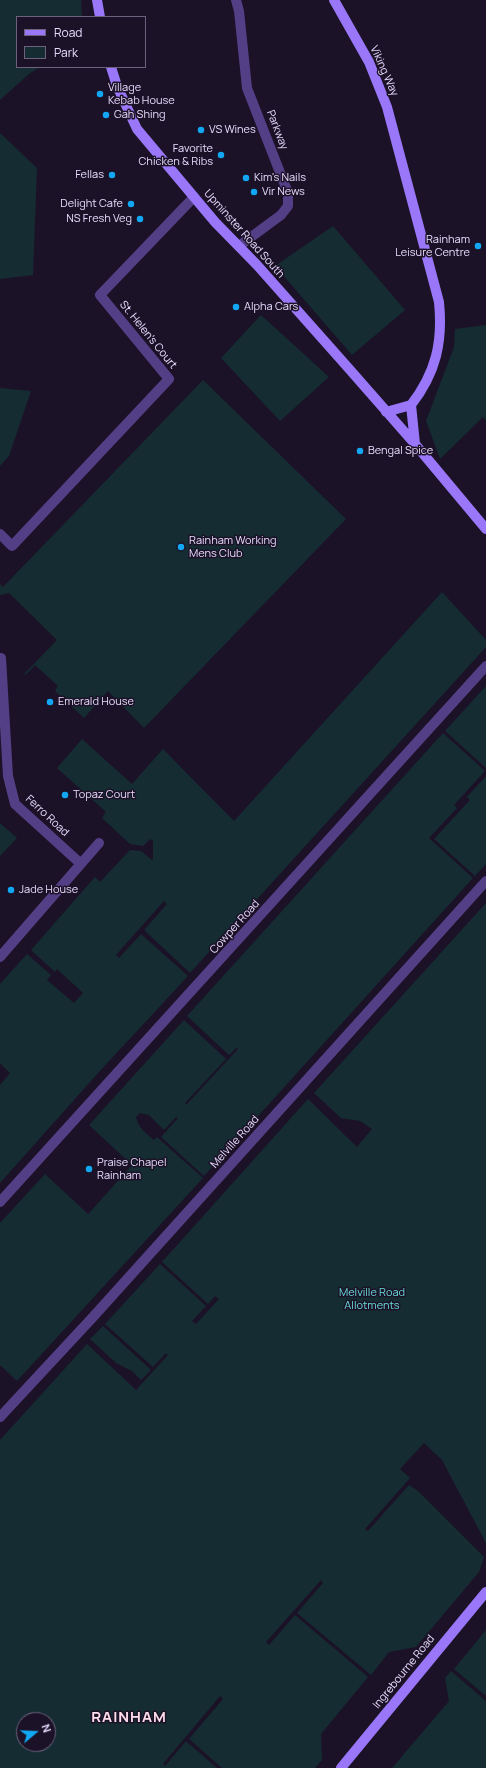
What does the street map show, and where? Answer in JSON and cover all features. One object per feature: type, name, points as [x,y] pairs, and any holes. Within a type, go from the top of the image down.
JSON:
[{"type":"street","points":[[97,0],[100,16]]},
{"type":"street","name":"Parkway","points":[[236,0],[239,11],[248,88],[288,193],[288,206],[281,216],[239,246]]},
{"type":"street","name":"Viking Way","points":[[334,0],[369,62],[387,107],[439,302],[441,325],[432,372],[423,390],[411,405]]},
{"type":"street","name":"Upminster Road South","points":[[112,68],[117,86],[137,129],[215,222],[239,246],[415,444]]},
{"type":"street","name":"St. Helen's Court","points":[[0,534],[12,546],[169,379],[100,295],[194,197]]},
{"type":"street","points":[[386,412],[411,405],[415,444],[486,529]]},
{"type":"street","name":"Ferro Road","points":[[1,658],[8,776],[15,804],[81,864]]},
{"type":"street","name":"Cowper Road","points":[[0,1202],[486,666]]},
{"type":"street","points":[[0,957],[98,843]]},
{"type":"street","name":"Melville Road","points":[[0,1417],[93,1317],[486,881]]},
{"type":"street","name":"Ingrebourne Road","points":[[341,1768],[486,1592]]},
{"type":"green space","points":[[0,0],[81,0],[82,16],[16,16],[16,68],[38,68],[29,74],[0,100]]},
{"type":"green space","points":[[0,133],[37,168],[33,275],[0,279]]},
{"type":"green space","points":[[333,226],[405,310],[352,355],[275,266]]},
{"type":"green space","points":[[261,315],[329,377],[280,421],[221,358]]},
{"type":"green space","points":[[486,325],[486,420],[483,417],[440,459],[426,421],[454,347],[455,329]]},
{"type":"green space","name":"Rainham Working Mens Club","points":[[203,380],[346,519],[144,728],[108,691],[84,718],[55,691],[58,686],[35,665],[25,675],[24,674],[57,640],[9,593],[0,595],[0,584],[3,587]]},
{"type":"green space","points":[[0,388],[31,391],[9,456],[0,466]]},
{"type":"green space","points":[[442,592],[486,640],[486,647],[190,973],[144,930],[167,904],[164,901],[116,955],[119,958],[141,934],[188,976],[99,1072],[0,1183],[0,1085],[10,1073],[0,1063],[0,984],[27,954],[51,975],[47,980],[74,1003],[83,993],[57,969],[55,972],[31,950],[95,877],[100,882],[130,850],[141,851],[152,860],[153,859],[153,841],[150,839],[143,846],[130,844],[102,818],[106,812],[57,768],[82,739],[132,784],[163,749],[234,821]]},
{"type":"green space","points":[[486,686],[486,768],[445,731]]},
{"type":"green space","points":[[443,733],[485,771],[454,805],[457,808],[429,838],[473,878],[204,1176],[161,1137],[178,1118],[176,1117],[164,1130],[149,1115],[140,1113],[136,1117],[140,1127],[145,1133],[154,1140],[157,1137],[203,1178],[17,1381],[0,1365],[0,1223],[45,1174],[88,1214],[90,1212],[132,1165],[89,1125],[184,1020],[226,1059],[185,1103],[186,1105],[238,1049],[236,1048],[229,1055],[187,1016]]},
{"type":"green space","points":[[486,776],[486,864],[475,876],[434,839],[470,800],[467,797]]},
{"type":"green space","points":[[0,823],[17,838],[0,856]]},
{"type":"green space","name":"Melville Road Allotments","points":[[486,903],[486,1543],[442,1460],[424,1443],[400,1469],[410,1478],[365,1529],[368,1531],[409,1485],[418,1491],[484,1557],[479,1572],[416,1647],[389,1652],[371,1675],[297,1613],[323,1583],[321,1580],[266,1642],[269,1645],[295,1615],[368,1677],[321,1734],[322,1760],[315,1768],[222,1768],[189,1739],[223,1699],[220,1696],[163,1764],[165,1766],[186,1741],[217,1768],[0,1768],[0,1440],[87,1344],[136,1390],[168,1355],[166,1353],[153,1367],[105,1324],[160,1264],[206,1306],[192,1321],[196,1324],[219,1299],[215,1296],[208,1304],[162,1262],[308,1099],[357,1147],[372,1129],[360,1121],[341,1118],[314,1093]]},
{"type":"green space","points":[[103,1326],[151,1370],[141,1380],[132,1371],[116,1363],[90,1339]]},
{"type":"green space","points":[[486,1630],[486,1696],[454,1669]]},
{"type":"green space","points":[[451,1671],[486,1701],[486,1768],[392,1768],[449,1701],[445,1678]]},
{"type":"place","name":"Village Kebab House","points":[[100,94]]},
{"type":"place","name":"Gah Shing","points":[[106,115]]},
{"type":"place","name":"VS Wines","points":[[201,130]]},
{"type":"place","name":"Favorite Chicken & Ribs","points":[[221,155]]},
{"type":"place","name":"Fellas","points":[[112,175]]},
{"type":"place","name":"Kim's Nails","points":[[246,178]]},
{"type":"place","name":"Vir News","points":[[254,192]]},
{"type":"place","name":"Delight Cafe","points":[[131,204]]},
{"type":"place","name":"NS Fresh Veg","points":[[140,219]]},
{"type":"place","name":"Rainham Leisure Centre","points":[[478,246]]},
{"type":"place","name":"Alpha Cars","points":[[236,307]]},
{"type":"place","name":"Bengal Spice","points":[[360,451]]},
{"type":"place","name":"Rainham Working Mens Club","points":[[181,547]]},
{"type":"place","name":"Emerald House","points":[[50,702]]},
{"type":"place","name":"Topaz Court","points":[[65,795]]},
{"type":"place","name":"Jade House","points":[[11,890]]},
{"type":"place","name":"Praise Chapel Rainham","points":[[89,1169]]},
{"type":"district","name":"RAINHAM","points":[[129,1718]]}]
